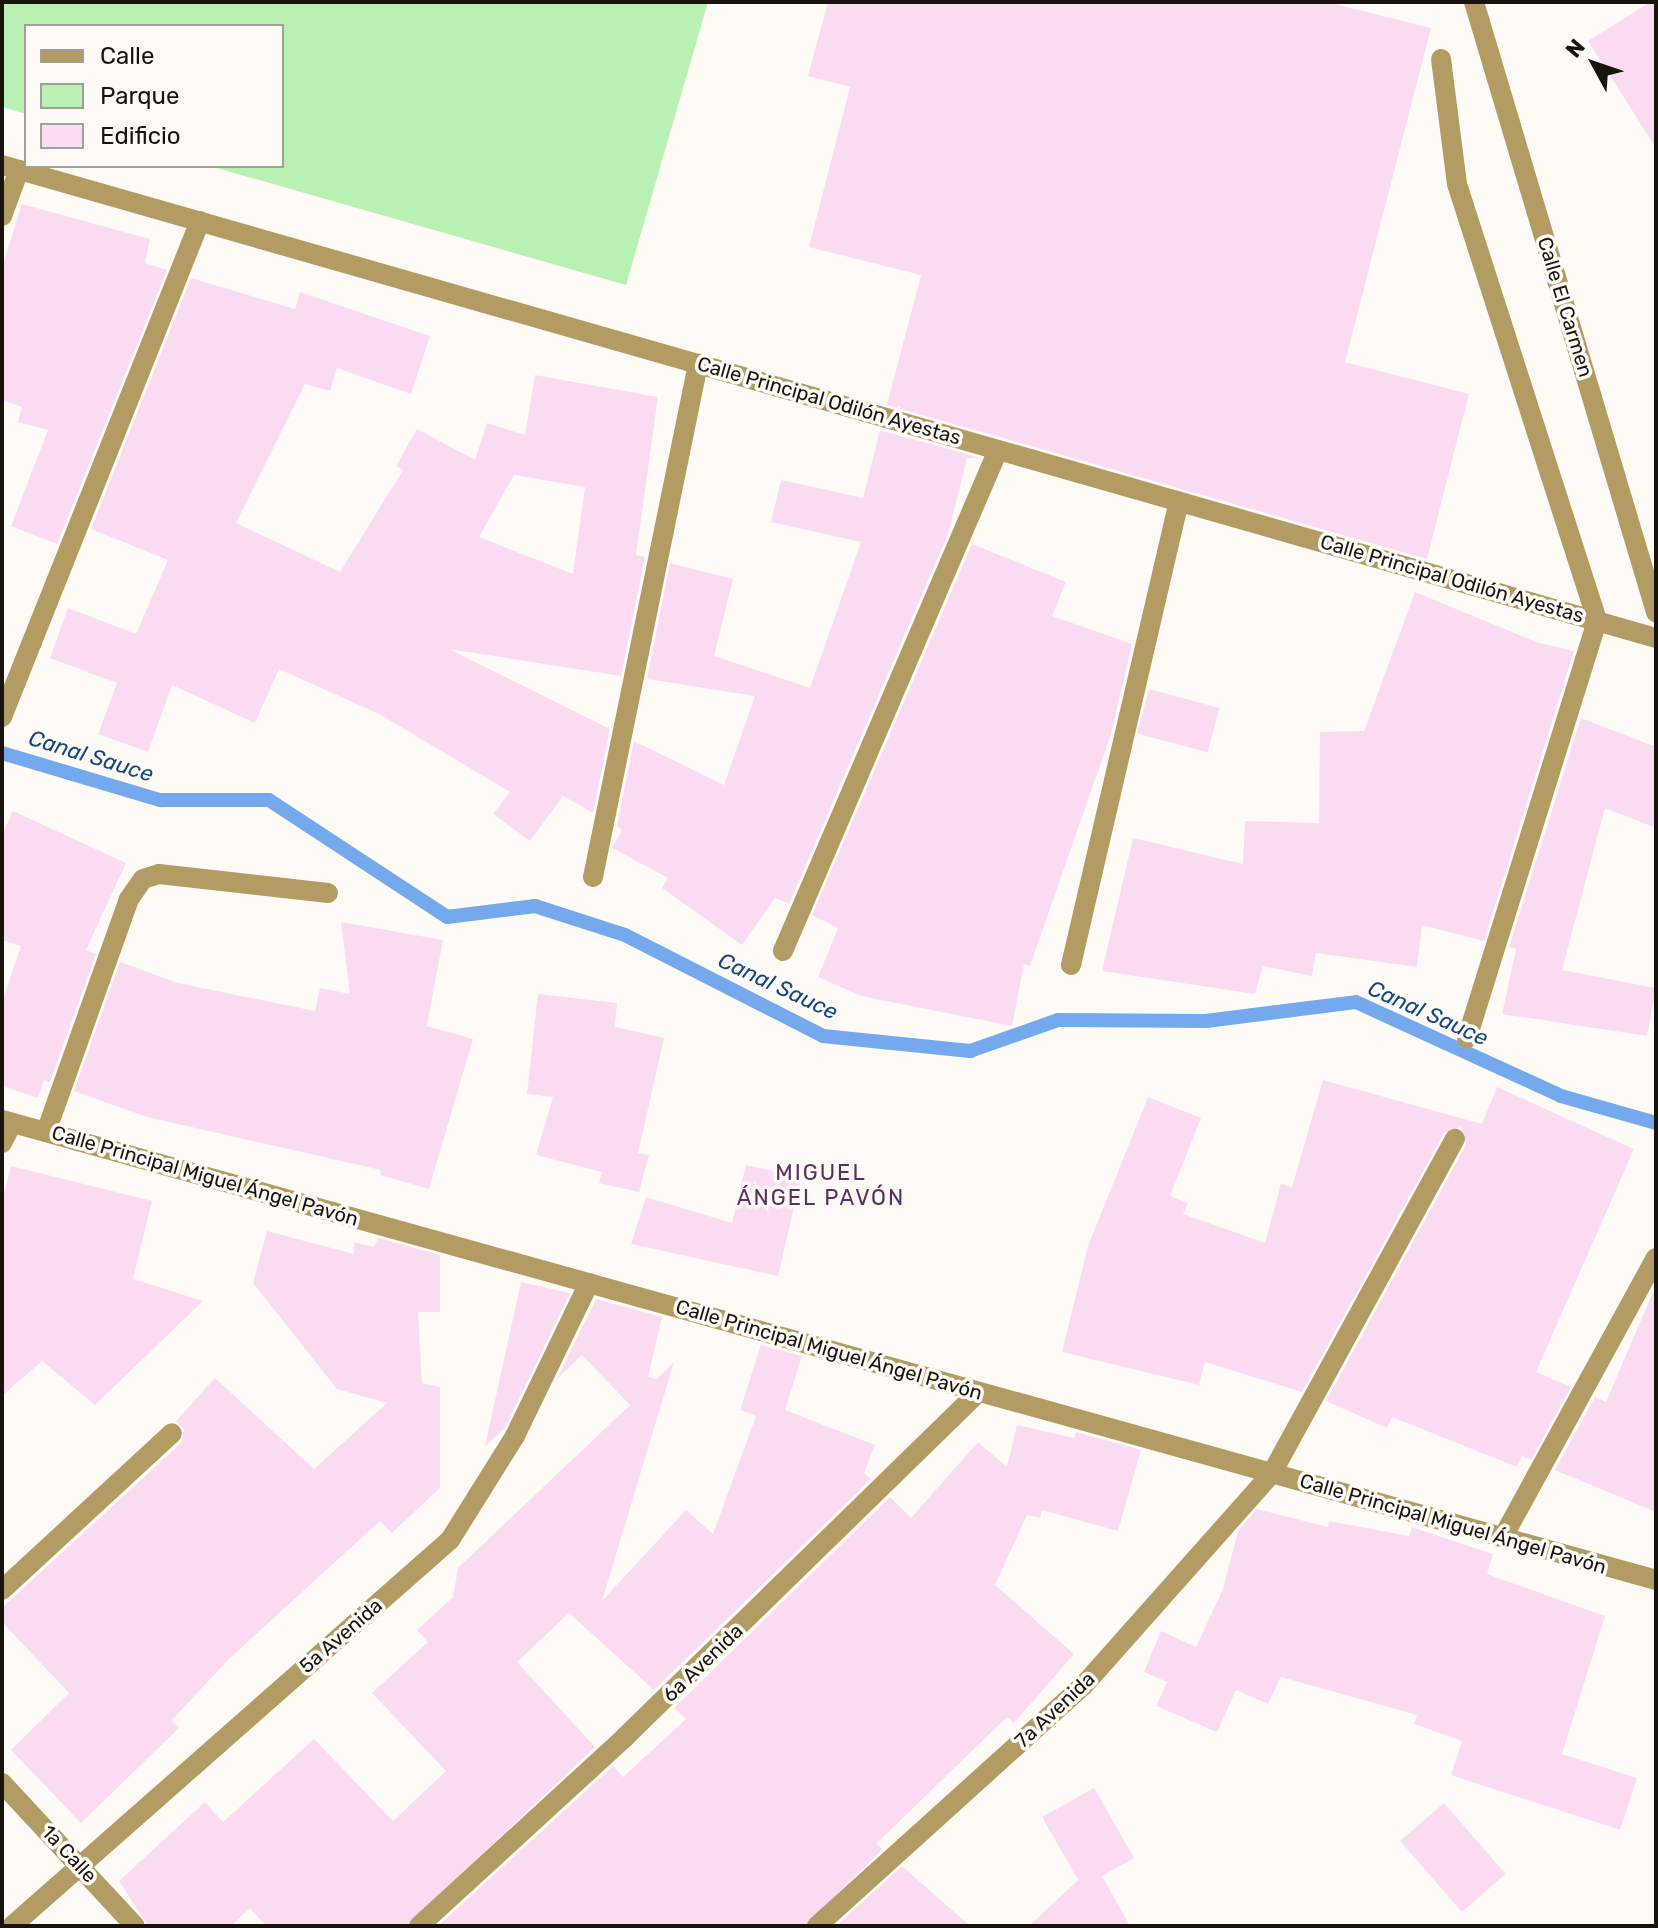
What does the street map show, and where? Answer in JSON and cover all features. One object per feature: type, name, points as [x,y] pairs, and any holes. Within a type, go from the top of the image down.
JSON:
[{"type":"street","name":"Calle El Carmen","points":[[1474,2],[1656,612]]},
{"type":"street","points":[[1441,59],[1457,184],[1597,621],[1467,1038]]},
{"type":"street","points":[[2,216],[10,167]]},
{"type":"street","name":"Calle Principal Odilón Ayestas","points":[[10,167],[1656,638]]},
{"type":"street","points":[[2,717],[200,221]]},
{"type":"street","points":[[593,877],[698,364]]},
{"type":"street","points":[[783,951],[998,450]]},
{"type":"street","points":[[1071,965],[1179,501]]},
{"type":"street","points":[[46,1132],[129,899],[143,879],[159,874],[328,893]]},
{"type":"street","points":[[2,1143],[7,1121]]},
{"type":"street","name":"Calle Principal Miguel Ángel Pavón","points":[[7,1121],[1656,1580]]},
{"type":"street","name":"7a Avenida","points":[[817,1926],[1083,1686],[1272,1473],[1455,1139]]},
{"type":"street","points":[[1503,1537],[1656,1258]]},
{"type":"street","name":"5a Avenida","points":[[12,1926],[450,1540],[508,1450],[589,1283]]},
{"type":"street","name":"6a Avenida","points":[[419,1926],[625,1737],[979,1392]]},
{"type":"street","points":[[2,1590],[172,1433]]},
{"type":"street","name":"1a Calle","points":[[2,1783],[135,1926]]},
{"type":"green space","points":[[2,2],[708,2],[626,285],[217,168],[284,168],[284,24],[24,24],[24,113],[2,107]]},
{"type":"building","points":[[828,2],[1327,2],[1431,28],[1345,362],[1469,394],[1427,559],[887,405],[921,275],[809,247],[850,87],[808,76]]},
{"type":"building","points":[[1650,2],[1656,2],[1656,148],[1588,41]]},
{"type":"building","points":[[22,204],[150,239],[145,263],[167,270],[57,544],[11,526],[48,430],[18,422],[22,407],[2,400],[2,267]]},
{"type":"building","points":[[191,278],[295,309],[300,292],[430,336],[411,394],[337,368],[330,391],[305,384],[236,523],[340,572],[403,470],[396,466],[417,429],[475,460],[487,423],[525,435],[535,375],[658,397],[636,555],[645,557],[621,676],[449,649],[610,729],[593,813],[563,796],[530,841],[493,814],[510,792],[381,715],[279,669],[255,723],[172,685],[148,752],[98,734],[117,683],[50,658],[68,608],[136,634],[168,560],[91,529]],"holes":[[[514,475],[585,487],[573,574],[479,537]]]},
{"type":"building","points":[[880,430],[980,458],[967,458],[948,534],[789,904],[775,898],[742,945],[662,888],[668,878],[612,848],[622,830],[617,826],[634,741],[724,785],[755,696],[647,679],[670,563],[733,579],[714,656],[810,688],[861,542],[771,522],[781,480],[863,498]]},
{"type":"building","points":[[972,544],[1066,582],[1052,616],[1132,644],[1111,734],[1030,966],[1024,964],[1012,1026],[861,996],[818,977],[838,928],[812,915]]},
{"type":"building","points":[[1415,592],[1536,642],[1574,651],[1484,941],[1422,925],[1417,967],[1316,953],[1312,976],[1263,966],[1255,994],[1102,971],[1133,838],[1243,864],[1245,821],[1319,823],[1320,732],[1364,731]]},
{"type":"building","points":[[1149,689],[1220,708],[1208,752],[1137,733]]},
{"type":"building","points":[[1581,718],[1656,747],[1656,828],[1605,808],[1562,970],[1656,988],[1647,1036],[1502,1014],[1516,949],[1509,947]]},
{"type":"building","points":[[13,811],[126,863],[86,950],[96,954],[50,1082],[44,1080],[38,1098],[2,1086],[2,1002],[21,946],[2,940],[2,835]]},
{"type":"building","points":[[341,922],[443,940],[427,1026],[473,1039],[429,1189],[380,1175],[381,1170],[147,1117],[74,1091],[120,962],[178,983],[315,1011],[320,988],[350,994]]},
{"type":"building","points":[[538,994],[617,1003],[615,1027],[664,1038],[638,1153],[649,1155],[639,1192],[599,1183],[602,1172],[536,1155],[553,1097],[527,1094]]},
{"type":"building","points":[[1323,1080],[1482,1124],[1497,1087],[1634,1149],[1536,1372],[1571,1387],[1531,1460],[1522,1456],[1517,1467],[1392,1417],[1387,1428],[1326,1401],[1466,1145],[1461,1127],[1444,1133],[1302,1392],[1205,1362],[1199,1385],[1062,1352],[1088,1246],[1148,1097],[1201,1118],[1170,1196],[1188,1203],[1183,1214],[1265,1243],[1281,1184],[1292,1187]]},
{"type":"building","points":[[746,1165],[801,1177],[778,1276],[631,1244],[646,1197],[732,1223]]},
{"type":"building","points":[[11,1166],[152,1201],[133,1279],[203,1301],[95,1405],[42,1361],[2,1396],[2,1202]]},
{"type":"building","points":[[267,1231],[354,1254],[354,1242],[374,1247],[378,1238],[440,1255],[440,1312],[418,1312],[422,1383],[440,1387],[440,1488],[392,1533],[380,1521],[230,1658],[172,1720],[179,1728],[81,1823],[11,1750],[69,1693],[2,1622],[2,1608],[181,1443],[184,1429],[176,1421],[215,1378],[314,1469],[387,1403],[337,1389],[253,1283]]},
{"type":"building","points":[[521,1282],[570,1293],[505,1428],[485,1446]]},
{"type":"building","points":[[1656,1285],[1656,1512],[1555,1470],[1595,1397],[1606,1402]]},
{"type":"building","points":[[596,1299],[662,1317],[648,1377],[657,1379],[674,1362],[602,1601],[686,1510],[713,1534],[756,1416],[740,1410],[761,1345],[802,1356],[785,1410],[875,1445],[864,1473],[871,1479],[654,1690],[569,1613],[517,1662],[595,1747],[406,1926],[266,1926],[250,1908],[231,1926],[148,1926],[119,1881],[205,1802],[223,1822],[314,1739],[393,1821],[446,1771],[372,1693],[428,1642],[417,1630],[453,1597],[458,1568],[630,1405],[582,1355],[557,1379]]},
{"type":"building","points":[[1017,1425],[1074,1438],[1076,1432],[1141,1450],[1118,1531],[1042,1510],[1040,1518],[1027,1515],[995,1585],[1074,1654],[1014,1723],[1007,1717],[876,1844],[883,1849],[804,1926],[438,1926],[613,1766],[623,1777],[686,1719],[674,1708],[890,1497],[911,1518],[978,1442],[1007,1467]]},
{"type":"building","points":[[1257,1509],[1328,1527],[1329,1521],[1409,1536],[1412,1527],[1493,1554],[1487,1574],[1605,1616],[1562,1754],[1637,1778],[1620,1830],[1451,1775],[1462,1741],[1414,1724],[1417,1715],[1281,1677],[1268,1704],[1236,1690],[1217,1732],[1156,1706],[1167,1682],[1144,1672],[1161,1631],[1196,1647],[1223,1589],[1238,1531]]},
{"type":"building","points":[[1094,1788],[1134,1858],[1102,1876],[1130,1926],[1029,1926],[1078,1880],[1042,1817]]},
{"type":"building","points":[[1444,1803],[1506,1874],[1462,1912],[1400,1841]]},
{"type":"building","points":[[902,1866],[970,1926],[836,1926]]},
{"type":"waterway","name":"Canal Sauce","points":[[2,753],[160,800],[269,800],[447,917],[535,906],[625,935],[823,1036],[970,1051],[1058,1020],[1206,1021],[1356,1002],[1561,1096],[1656,1123]]},
{"type":"district","name":"MIGUEL ÁNGEL PAVÓN","points":[[821,1184]]}]
